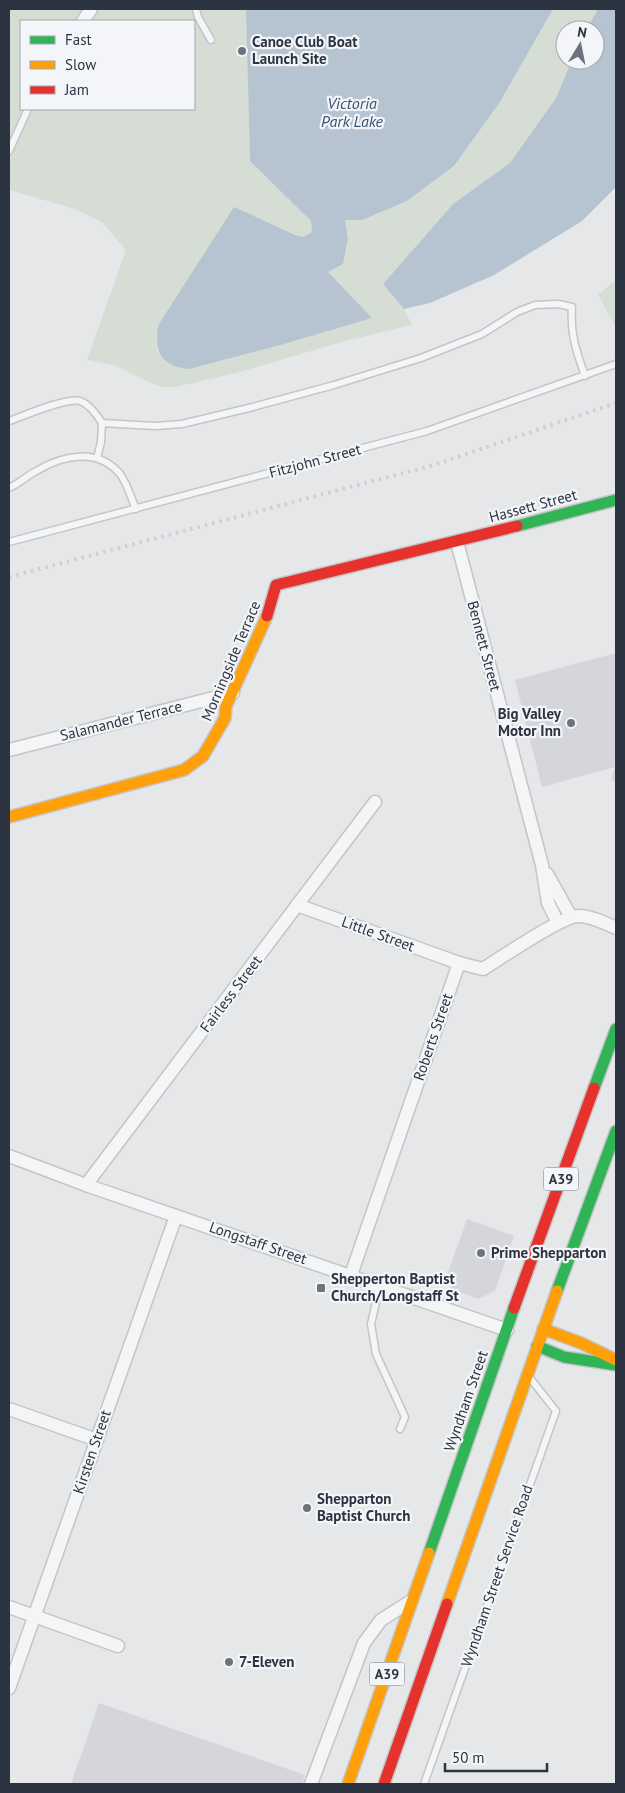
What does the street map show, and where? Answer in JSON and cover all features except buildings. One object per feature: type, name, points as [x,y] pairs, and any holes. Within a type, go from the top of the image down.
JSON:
[{"type":"main road","name":"Hassett Street","points":[[457,542],[616,500]]},
{"type":"main road","name":"Morningside Terrace","points":[[9,817],[184,770],[203,756],[225,718],[226,706],[269,612],[276,585],[457,542]]},
{"type":"main road","name":"Wyndham Street","points":[[348,1784],[413,1599],[512,1331],[616,1029]]},
{"type":"main road","name":"A39","points":[[384,1784],[528,1375],[533,1344],[538,1329],[616,1131]]},
{"type":"main road","points":[[538,1329],[581,1343],[616,1360]]},
{"type":"main road","points":[[533,1344],[564,1357],[616,1365]]},
{"type":"street","points":[[83,20],[91,9]]},
{"type":"street","name":"Bennett Street","points":[[457,542],[542,866],[548,903],[558,922]]},
{"type":"street","name":"Salamander Terrace","points":[[9,750],[233,693]]},
{"type":"street","name":"Fairless Street","points":[[86,1185],[375,802]]},
{"type":"street","name":"Bennett Street","points":[[542,866],[571,917]]},
{"type":"street","name":"Little Street","points":[[297,906],[459,963]]},
{"type":"street","points":[[459,963],[483,968],[558,922],[571,917],[586,917],[616,928]]},
{"type":"street","name":"Roberts Street","points":[[351,1275],[459,963]]},
{"type":"street","points":[[9,1168],[15,1158]]},
{"type":"street","name":"Longstaff Street","points":[[15,1158],[86,1185],[512,1331]]},
{"type":"street","name":"Kirsten Street","points":[[9,1688],[176,1216]]},
{"type":"street","points":[[9,1409],[97,1440]]},
{"type":"street","points":[[311,1784],[364,1642],[381,1620],[413,1599]]},
{"type":"street","points":[[9,1608],[118,1646]]},
{"type":"lane","points":[[196,9],[198,17],[211,40]]},
{"type":"lane","points":[[9,151],[28,110]]},
{"type":"lane","points":[[102,423],[155,426],[182,424],[334,385],[421,358],[482,334],[517,312],[535,305],[558,304],[572,307],[571,323],[574,344],[585,376]]},
{"type":"lane","name":"Fitzjohn Street","points":[[9,542],[427,430],[616,364]]},
{"type":"lane","points":[[9,421],[69,400],[81,401],[96,413],[102,423],[101,442],[97,458]]},
{"type":"lane","points":[[9,488],[39,470],[63,459],[86,456],[97,458],[120,474],[136,509]]},
{"type":"lane","points":[[380,1285],[371,1324],[376,1354],[404,1417],[400,1428]]},
{"type":"lane","name":"Wyndham Street Service Road","points":[[424,1784],[556,1411],[528,1375]]},
{"type":"shaded area","points":[[9,9],[246,9],[250,161],[311,221],[312,232],[303,237],[287,232],[156,334],[158,352],[284,344],[371,318],[328,272],[348,238],[345,220],[362,220],[407,201],[454,166],[500,102],[553,9],[598,9],[592,20],[555,20],[555,70],[568,70],[556,98],[510,163],[453,204],[383,284],[404,309],[412,325],[345,341],[236,373],[175,387],[162,387],[114,365],[87,360],[126,250],[102,222],[75,209],[9,190]]},
{"type":"shaded area","points":[[616,280],[616,327],[598,295]]},
{"type":"shaded area","name":"Big Valley Motor Inn","points":[[616,653],[616,782],[611,780],[615,767],[542,787],[515,680]]},
{"type":"shaded area","points":[[467,1219],[514,1236],[495,1291],[478,1299],[452,1289],[446,1278]]},
{"type":"shaded area","points":[[99,1703],[305,1775],[302,1784],[71,1784]]},
{"type":"water","name":"Victoria Park Lake","points":[[246,9],[553,9],[500,102],[454,166],[407,201],[362,220],[345,220],[348,238],[343,264],[328,272],[372,318],[189,369],[172,364],[161,356],[157,342],[159,324],[234,207],[295,235],[303,237],[312,232],[311,221],[250,161]]},
{"type":"water","points":[[598,9],[616,9],[616,187],[582,221],[494,275],[430,303],[404,309],[383,284],[453,204],[510,163],[556,98],[568,70],[605,70],[605,20],[592,20]]},
{"type":"railway","points":[[9,577],[434,465],[616,403]]},
{"type":"traffic: fast","points":[[517,526],[616,500]]},
{"type":"traffic: fast","points":[[594,1088],[616,1029]]},
{"type":"traffic: fast","points":[[557,1291],[616,1131]]},
{"type":"traffic: fast","points":[[429,1553],[514,1308]]},
{"type":"traffic: fast","points":[[537,1346],[564,1357],[616,1365]]},
{"type":"traffic: slow","points":[[9,817],[184,770],[203,756],[225,718],[226,706],[267,616]]},
{"type":"traffic: slow","points":[[447,1604],[557,1291]]},
{"type":"traffic: slow","points":[[543,1329],[581,1343],[616,1360]]},
{"type":"traffic: slow","points":[[348,1784],[429,1553]]},
{"type":"traffic: jam","points":[[267,616],[276,585],[517,526]]},
{"type":"traffic: jam","points":[[514,1308],[594,1088]]},
{"type":"traffic: jam","points":[[384,1784],[447,1604]]},
{"type":"place","name":"Canoe Club Boat Launch Site","points":[[242,51]]},
{"type":"place","name":"Big Valley Motor Inn","points":[[571,723]]},
{"type":"place","name":"Prime Shepparton","points":[[481,1253]]},
{"type":"place","name":"Shepperton Baptist Church/Longstaff St","points":[[321,1288]]},
{"type":"place","name":"Shepparton Baptist Church","points":[[307,1508]]},
{"type":"place","name":"7-Eleven","points":[[229,1662]]}]
